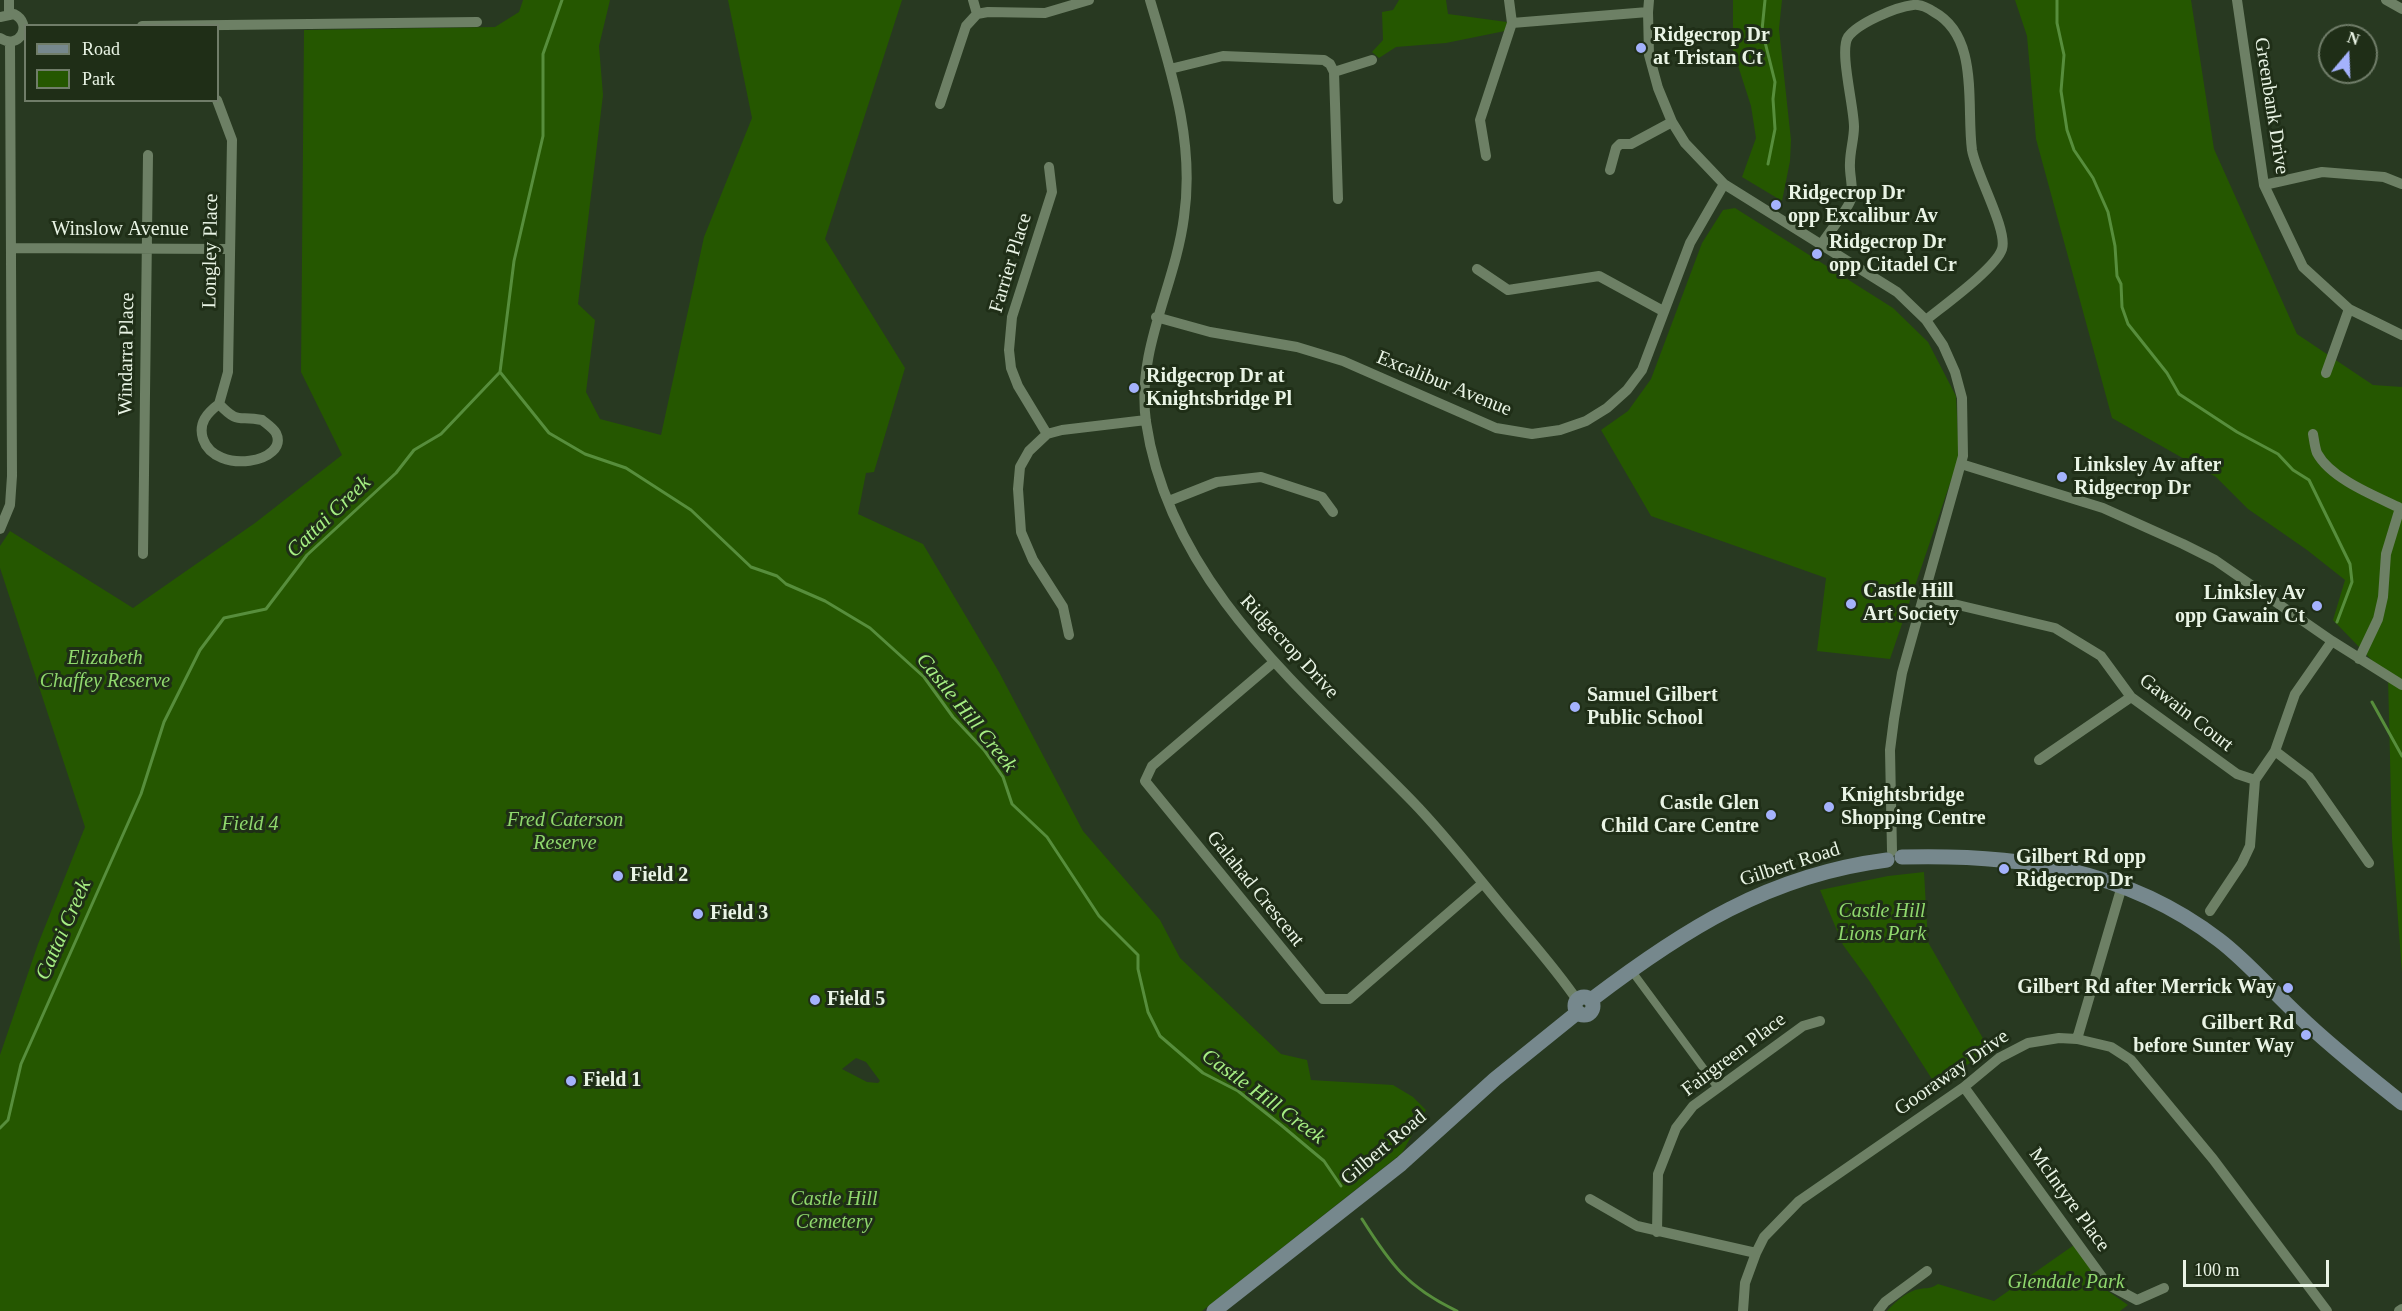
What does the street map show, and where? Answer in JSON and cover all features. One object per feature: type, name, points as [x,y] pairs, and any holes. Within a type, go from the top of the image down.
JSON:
[{"type":"main road","name":"Gilbert Road","points":[[1214,1311],[1401,1164],[1582,1004],[1667,945],[1734,905],[1797,881],[1894,856],[1975,856],[2025,861],[2087,874],[2122,886],[2181,914],[2222,942],[2322,1036],[2402,1103]]},
{"type":"street","points":[[9,0],[5,15],[18,16],[24,25]]},
{"type":"street","points":[[973,0],[977,14]]},
{"type":"street","points":[[940,104],[966,26],[977,14],[988,12],[1045,13],[1089,0]]},
{"type":"street","name":"Ridgecrop Drive","points":[[1150,0],[1184,126],[1188,159],[1187,189],[1179,244],[1156,317],[1146,365],[1146,420],[1155,461],[1169,501],[1187,542],[1211,584],[1248,634],[1416,805],[1582,1004]]},
{"type":"street","points":[[1486,156],[1480,120],[1512,23],[1509,0]]},
{"type":"street","points":[[1649,0],[1647,12],[1649,55],[1658,88],[1672,122],[1685,143],[1724,184],[1897,292],[1926,320],[1943,345],[1955,372],[1962,398],[1964,444],[1961,464],[1902,673],[1894,719],[1890,750],[1894,856]]},
{"type":"street","name":"Greenbank Drive","points":[[2237,0],[2264,185],[2303,267],[2349,309],[2402,335]]},
{"type":"street","points":[[2386,0],[2402,9]]},
{"type":"street","points":[[1821,244],[1851,200],[1850,162],[1854,128],[1851,89],[1844,54],[1848,38],[1859,27],[1897,9],[1915,4],[1928,9],[1943,17],[1962,45],[1972,151],[1981,181],[2002,233],[2002,249],[1990,266],[1926,320]]},
{"type":"street","points":[[1512,23],[1647,12]]},
{"type":"street","points":[[219,25],[477,22]]},
{"type":"street","points":[[0,529],[10,505],[12,476],[11,248],[5,40],[22,36],[24,30]]},
{"type":"street","points":[[1170,69],[1223,56],[1324,60],[1330,64],[1334,72],[1338,199]]},
{"type":"street","points":[[1334,72],[1372,60]]},
{"type":"street","name":"Longley Place","points":[[218,102],[231,140],[228,372],[219,404]]},
{"type":"street","points":[[1610,170],[1616,148],[1620,144],[1631,144],[1672,122]]},
{"type":"street","name":"Windarra Place","points":[[143,554],[148,155]]},
{"type":"street","name":"Farrier Place","points":[[1047,434],[1018,386],[1011,368],[1009,350],[1012,317],[1052,192],[1049,167]]},
{"type":"street","points":[[2264,185],[2322,172],[2384,177],[2402,184]]},
{"type":"street","name":"Excalibur Avenue","points":[[1156,317],[1210,332],[1297,347],[1343,361],[1486,424],[1532,434],[1560,430],[1586,421],[1607,408],[1627,390],[1642,370],[1690,243],[1724,184]]},
{"type":"street","name":"Winslow Avenue","points":[[11,248],[229,249]]},
{"type":"street","points":[[1477,269],[1508,290],[1599,276],[1663,310]]},
{"type":"street","points":[[2326,374],[2349,309]]},
{"type":"street","points":[[219,404],[231,417],[262,420],[276,433],[278,443],[275,450],[268,455],[238,462],[222,459],[211,453],[202,437],[201,428],[204,418],[219,404]]},
{"type":"street","points":[[1069,635],[1063,608],[1033,560],[1021,532],[1018,489],[1020,466],[1029,451],[1047,434],[1062,430],[1146,420]]},
{"type":"street","points":[[2313,434],[2317,453],[2332,469],[2356,487],[2401,508],[2386,554],[2383,597],[2378,619],[2359,659]]},
{"type":"street","points":[[1961,464],[2103,508],[2215,560],[2332,641],[2402,685]]},
{"type":"street","points":[[1169,501],[1218,482],[1261,477],[1322,497],[1333,512]]},
{"type":"street","name":"Gawain Court","points":[[1923,597],[2055,628],[2102,656],[2131,697],[2237,774],[2255,780]]},
{"type":"street","points":[[2210,911],[2242,863],[2250,846],[2255,780],[2275,751],[2295,694],[2332,641]]},
{"type":"street","name":"Galahad Crescent","points":[[1274,662],[1152,766],[1145,781],[1323,999],[1349,999],[1483,883]]},
{"type":"street","points":[[2039,760],[2131,697]]},
{"type":"street","points":[[2275,751],[2309,777],[2369,863]]},
{"type":"street","points":[[2077,1039],[2122,886]]},
{"type":"street","points":[[1631,970],[1718,1088]]},
{"type":"street","name":"Fairgreen Place","points":[[1657,1232],[1658,1174],[1676,1128],[1693,1106],[1803,1026],[1820,1021]]},
{"type":"street","name":"Gooraway Drive","points":[[1743,1311],[1745,1283],[1756,1252],[1764,1237],[1799,1201],[1964,1087],[1999,1058],[2028,1043],[2059,1038],[2077,1039],[2111,1047],[2131,1060],[2213,1159],[2327,1311]]},
{"type":"street","name":"McIntyre Place","points":[[1964,1087],[2107,1284],[2137,1300],[2164,1288]]},
{"type":"street","points":[[1590,1199],[1636,1226],[1756,1252]]},
{"type":"street","points":[[1878,1311],[1885,1302],[1927,1271]]},
{"type":"green space","name":"Fred Caterson Reserve","points":[[523,0],[610,0],[599,46],[603,95],[578,304],[595,320],[586,392],[600,419],[661,435],[704,237],[752,118],[728,0],[902,0],[825,239],[905,368],[874,472],[866,473],[858,514],[923,544],[999,672],[1083,831],[1160,920],[1180,958],[1281,1054],[1307,1060],[1311,1080],[1393,1085],[1413,1097],[1426,1110],[1402,1153],[1202,1311],[0,1311],[0,1055],[38,944],[85,827],[0,568],[0,546],[10,531],[133,608],[255,523],[342,455],[301,372],[304,30],[495,27],[519,12]],"holes":[[[856,1058],[866,1062],[880,1081],[878,1083],[867,1082],[842,1069]]]},
{"type":"green space","points":[[1399,0],[1446,0],[1448,14],[1507,22],[1505,31],[1446,43],[1396,47],[1379,58],[1372,52],[1383,40],[1382,12],[1393,10]]},
{"type":"green space","points":[[1733,0],[1782,0],[1779,29],[1791,140],[1790,161],[1782,201],[1742,177],[1756,138],[1751,106],[1733,50]]},
{"type":"green space","points":[[2015,0],[2191,0],[2214,149],[2297,334],[2373,385],[2402,387],[2402,973],[2392,839],[2388,677],[2333,620],[2345,580],[2248,509],[2216,477],[2112,418],[2036,139],[2027,36]]},
{"type":"green space","points":[[1735,208],[1893,308],[1928,342],[1956,396],[1959,457],[1890,659],[1817,651],[1826,578],[1651,516],[1601,430],[1628,411],[1651,379],[1702,243],[1723,210]]},
{"type":"green space","name":"Castle Hill Lions Park","points":[[1924,872],[1928,942],[1989,1049],[1937,1087],[1870,982],[1843,945],[1820,890],[1888,876]]},
{"type":"green space","name":"Glendale Park","points":[[2074,1245],[2105,1289],[2128,1305],[2120,1311],[1887,1311],[1911,1292],[1938,1284],[1994,1301]]},
{"type":"waterway","name":"Cattai Creek","points":[[0,1128],[8,1120],[21,1064],[141,794],[164,722],[200,650],[224,618],[266,609],[307,555],[396,473],[414,450],[441,434],[500,372],[514,261],[543,136],[543,54],[562,0]]},
{"type":"waterway","points":[[1765,0],[1762,30],[1775,82],[1773,99],[1775,129],[1768,164]]},
{"type":"waterway","points":[[2057,0],[2057,23],[2064,55],[2061,91],[2067,130],[2074,150],[2093,178],[2108,212],[2115,246],[2117,276],[2121,284],[2122,307],[2128,324],[2167,373],[2179,394],[2237,432],[2278,454],[2293,470],[2309,480],[2350,564],[2352,582],[2337,622]]},
{"type":"waterway","name":"Castle Hill Creek","points":[[500,372],[549,433],[585,454],[626,468],[691,510],[751,567],[777,576],[786,584],[825,601],[870,628],[924,677],[953,717],[984,750],[1003,777],[1012,804],[1047,837],[1099,916],[1138,955],[1138,969],[1148,1012],[1160,1036],[1203,1073],[1238,1091],[1281,1125],[1324,1161],[1341,1186]]},
{"type":"waterway","points":[[2372,702],[2402,756]]},
{"type":"waterway","name":"Castle Hill Creek","points":[[1362,1219],[1402,1273],[1425,1293],[1457,1311]]},
{"type":"place","name":"Ridgecrop Dr at Tristan Ct","points":[[1641,48]]},
{"type":"place","name":"Ridgecrop Dr opp Excalibur Av","points":[[1776,205]]},
{"type":"place","name":"Ridgecrop Dr opp Citadel Cr","points":[[1817,254]]},
{"type":"place","name":"Ridgecrop Dr at Knightsbridge Pl","points":[[1134,388]]},
{"type":"place","name":"Linksley Av after Ridgecrop Dr","points":[[2062,477]]},
{"type":"place","name":"Castle Hill Art Society","points":[[1851,604]]},
{"type":"place","name":"Linksley Av opp Gawain Ct","points":[[2317,606]]},
{"type":"place","name":"Samuel Gilbert Public School","points":[[1575,707]]},
{"type":"place","name":"Knightsbridge Shopping Centre","points":[[1829,807]]},
{"type":"place","name":"Castle Glen Child Care Centre","points":[[1771,815]]},
{"type":"place","name":"Gilbert Rd opp Ridgecrop Dr","points":[[2004,869]]},
{"type":"place","name":"Field 2","points":[[618,876]]},
{"type":"place","name":"Field 3","points":[[698,914]]},
{"type":"place","name":"Gilbert Rd after Merrick Way","points":[[2288,988]]},
{"type":"place","name":"Field 5","points":[[815,1000]]},
{"type":"place","name":"Gilbert Rd before Sunter Way","points":[[2306,1035]]},
{"type":"place","name":"Field 1","points":[[571,1081]]},
{"type":"park label","name":"Elizabeth Chaffey Reserve","points":[[105,670]]},
{"type":"park label","name":"Field 4","points":[[250,825]]},
{"type":"park label","name":"Castle Hill Cemetery","points":[[834,1212]]}]
